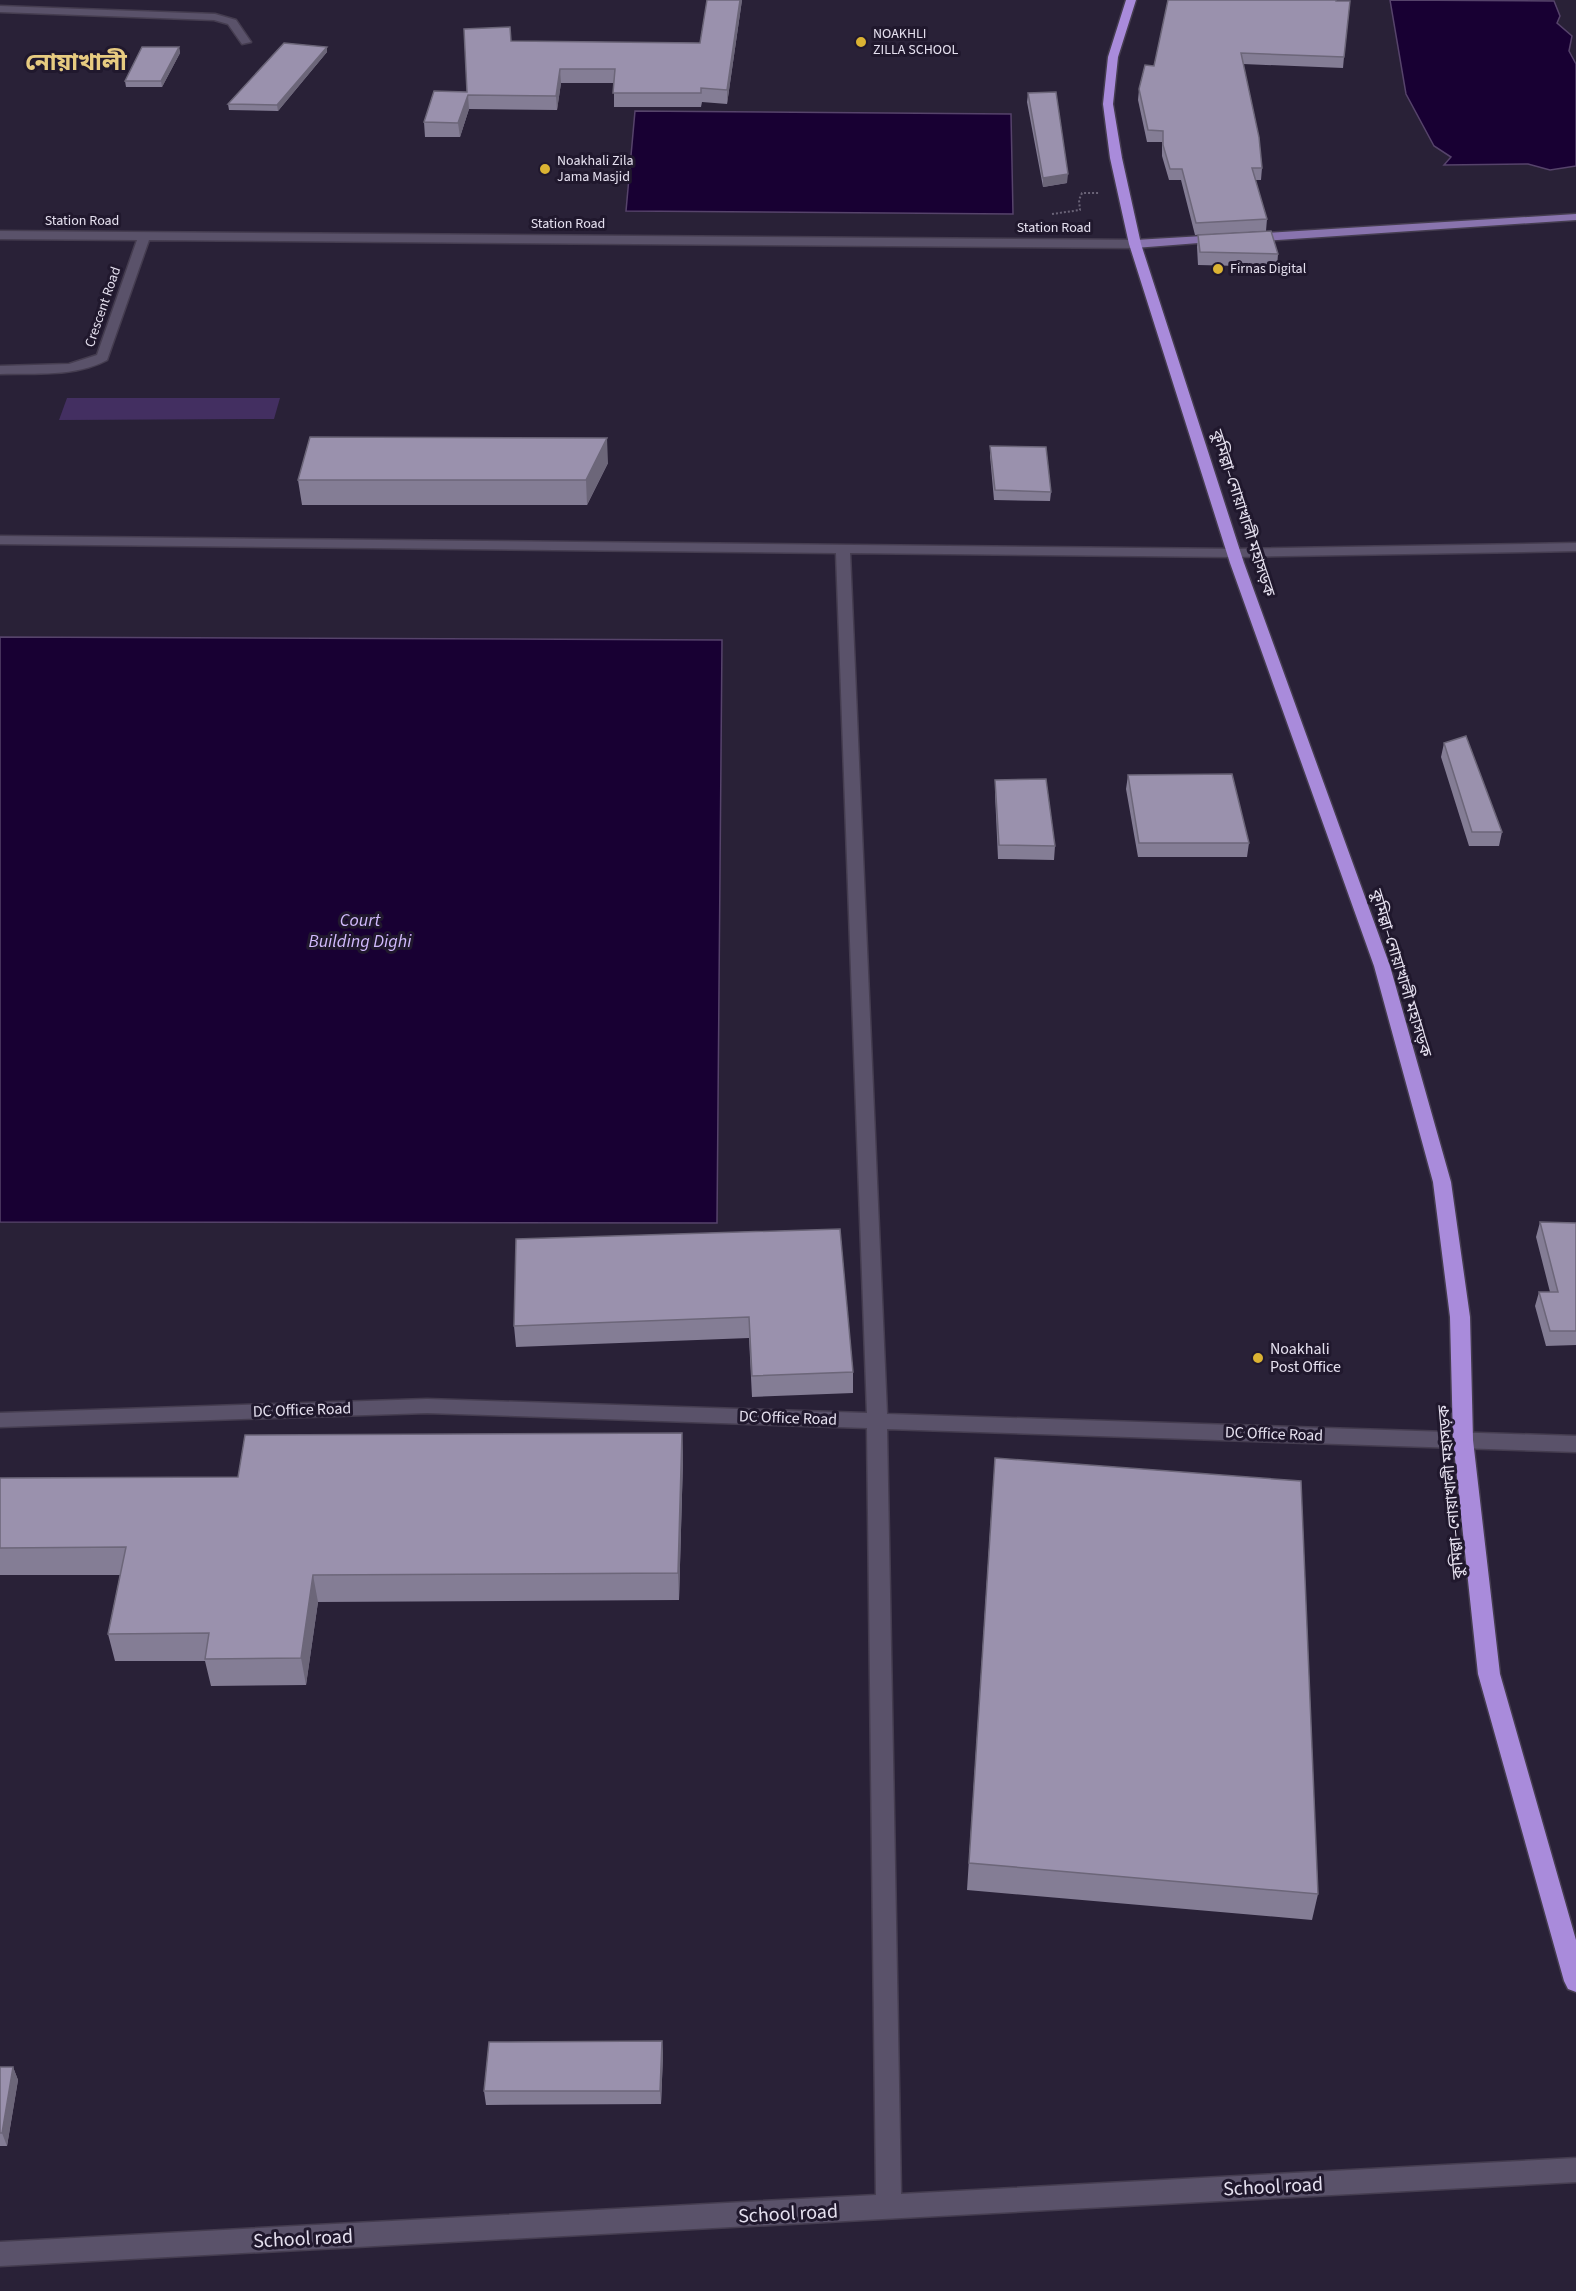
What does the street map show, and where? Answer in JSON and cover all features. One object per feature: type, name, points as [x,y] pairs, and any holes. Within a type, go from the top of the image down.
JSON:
[{"type":"highway","name":"কুমিল্লা–নোয়াখালী মহাসড়ক","points":[[1131,0],[1113,57],[1108,104],[1135,244],[1234,553],[1382,966],[1442,1182],[1460,1317],[1463,1440],[1489,1674],[1576,1981]]},
{"type":"main road","points":[[1135,244],[1451,227],[1576,217]]},
{"type":"street","points":[[0,9],[214,17],[232,22],[246,42]]},
{"type":"street","name":"Station Road","points":[[0,236],[1135,244]]},
{"type":"street","name":"Crescent Road","points":[[0,370],[96,363],[103,357],[144,236]]},
{"type":"street","points":[[0,540],[1234,553],[1576,547]]},
{"type":"street","points":[[843,549],[877,1421],[889,2208]]},
{"type":"street","name":"DC Office Road","points":[[0,1420],[427,1406],[1576,1444]]},
{"type":"street","points":[[0,1433],[34,1419]]},
{"type":"street","name":"School road","points":[[0,2254],[1576,2170]]},
{"type":"path","points":[[1052,214],[1080,210],[1078,200],[1082,194],[1124,194]]},
{"type":"shaded area","points":[[67,398],[280,398],[274,419],[59,420]]},
{"type":"water","points":[[1390,0],[1554,1],[1560,16],[1557,23],[1572,36],[1569,51],[1576,64],[1576,166],[1550,170],[1528,164],[1444,165],[1451,157],[1434,146],[1406,94]]},
{"type":"water","points":[[635,111],[1011,114],[1013,214],[626,211]]},
{"type":"water","name":"Court Building Dighi","points":[[0,637],[722,640],[717,1223],[0,1222]]},
{"type":"building","points":[[707,0],[740,0],[727,90],[701,88],[701,93],[613,93],[615,69],[560,69],[556,96],[468,95],[458,123],[424,122],[434,91],[467,92],[464,29],[510,27],[511,41],[700,43]]},
{"type":"building","points":[[1168,0],[1350,1],[1344,57],[1241,53],[1259,137],[1262,168],[1252,168],[1267,219],[1196,223],[1182,169],[1170,169],[1163,145],[1163,131],[1148,130],[1139,89],[1145,65],[1154,66]]},
{"type":"building","points":[[284,43],[327,47],[277,105],[228,104]]},
{"type":"building","points":[[142,47],[179,47],[161,81],[125,81]]},
{"type":"building","points":[[1056,92],[1068,174],[1043,178],[1028,93]]},
{"type":"building","points":[[1271,231],[1278,254],[1200,252],[1198,235]]},
{"type":"building","points":[[310,437],[607,438],[586,480],[298,480]]},
{"type":"building","points":[[990,446],[1046,447],[1051,492],[995,490]]},
{"type":"building","points":[[1466,736],[1502,832],[1472,832],[1444,743]]},
{"type":"building","points":[[1232,774],[1249,843],[1139,843],[1128,775]]},
{"type":"building","points":[[1046,779],[1055,846],[999,845],[995,780]]},
{"type":"building","points":[[1540,1222],[1576,1223],[1576,1331],[1550,1331],[1539,1292],[1558,1292]]},
{"type":"building","points":[[840,1229],[853,1372],[752,1376],[749,1317],[514,1326],[516,1239]]},
{"type":"building","points":[[682,1433],[678,1573],[313,1575],[301,1658],[205,1659],[209,1633],[108,1634],[126,1547],[0,1548],[0,1478],[238,1477],[245,1435]]},
{"type":"building","points":[[995,1458],[1301,1481],[1318,1894],[969,1863]]},
{"type":"building","points":[[662,2041],[660,2091],[484,2091],[489,2042]]},
{"type":"building","points":[[0,2067],[13,2067],[2,2133],[0,2133]]},
{"type":"place","name":"NOAKHLI ZILLA SCHOOL","points":[[861,42]]},
{"type":"place","name":"Noakhali Zila Jama Masjid","points":[[545,169]]},
{"type":"place","name":"Firnas Digital","points":[[1218,269]]},
{"type":"place","name":"Noakhali Post Office","points":[[1258,1358]]},
{"type":"district","name":"নোয়াখালী","points":[[76,62]]}]
